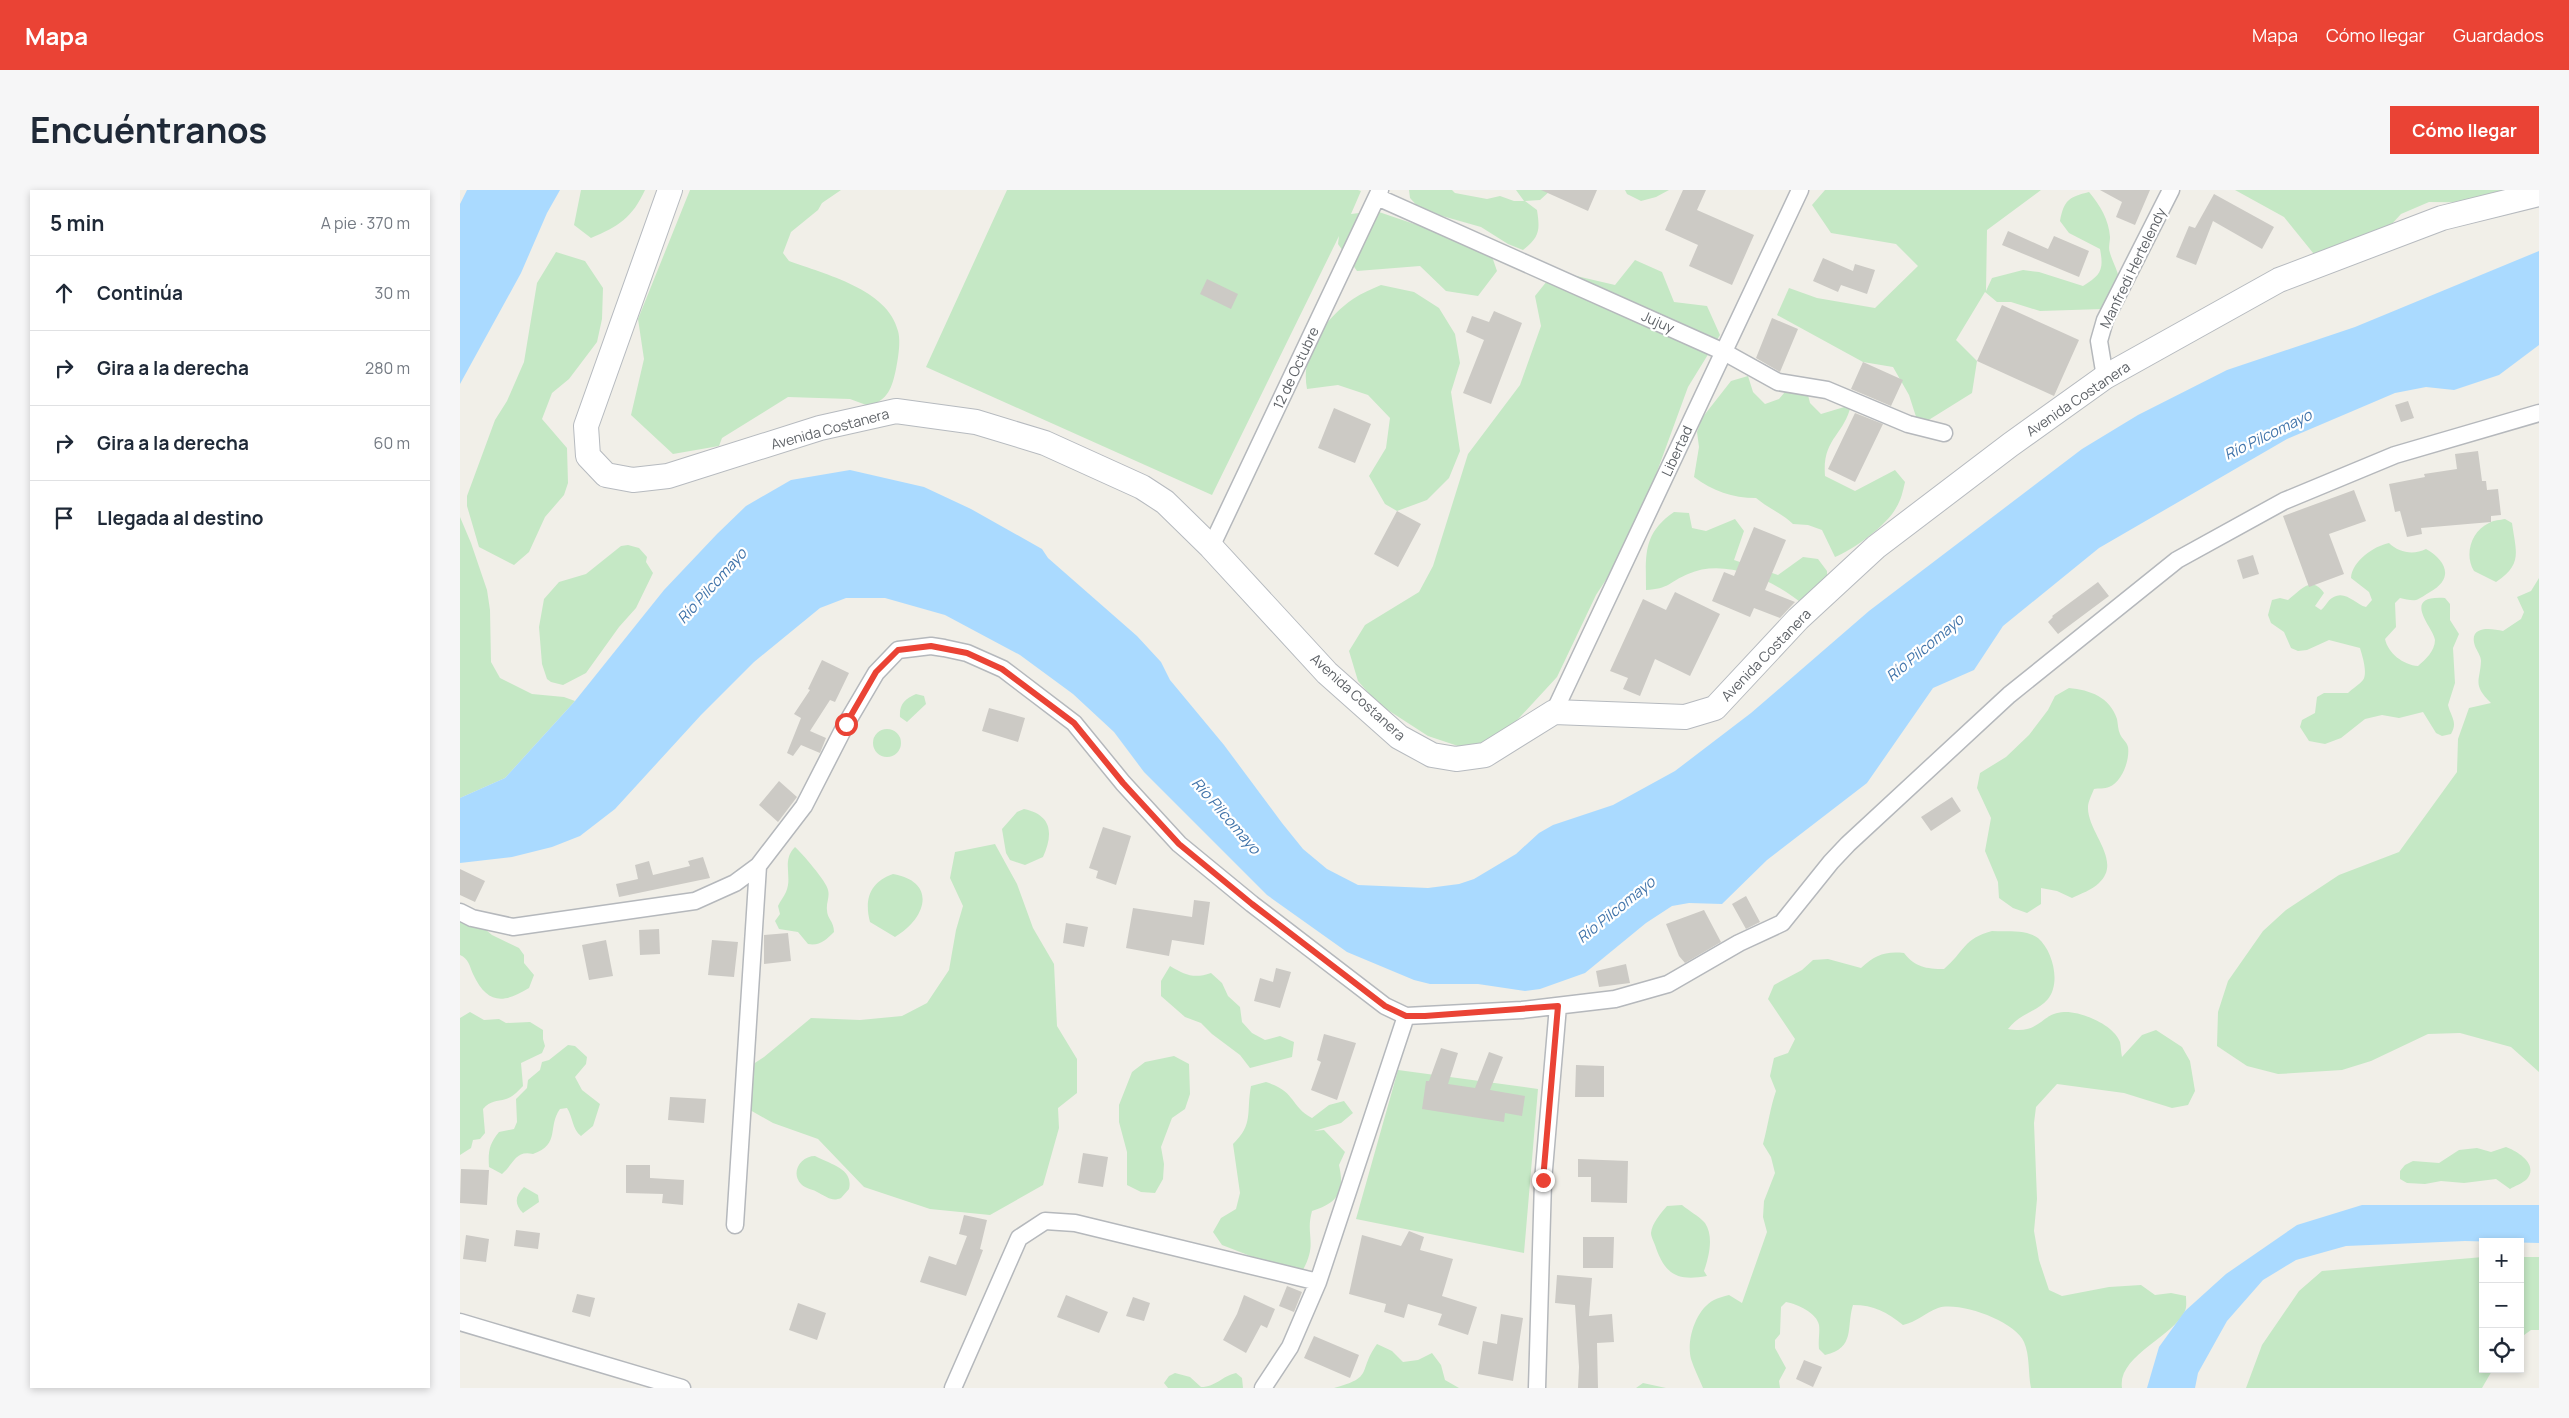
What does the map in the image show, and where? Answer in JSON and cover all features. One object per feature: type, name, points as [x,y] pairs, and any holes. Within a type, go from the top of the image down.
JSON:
[{"type":"street","name":"Avenida Costanera","points":[[670,190],[586,426],[588,456],[606,475],[633,480],[668,476],[820,428],[896,411],[976,422],[1045,443],[1142,487],[1165,502],[1211,547],[1326,673],[1398,737],[1432,755],[1456,759],[1485,755],[1554,712],[1685,717],[1715,708],[1798,619],[1876,547],[2010,445],[2105,377],[2279,280],[2442,218],[2539,194]]},
{"type":"street","name":"Libertad","points":[[1554,712],[1800,190]]},
{"type":"street","name":"Manfredi Hertelendy","points":[[2105,377],[2099,341],[2105,320],[2171,190]]},
{"type":"street","name":"12 de Octubre","points":[[1211,547],[1379,193]]},
{"type":"street","name":"Jujuy","points":[[1379,193],[1724,352],[1778,382],[1827,390],[1908,424],[1944,433]]},
{"type":"street","points":[[460,912],[472,918],[513,927],[695,901],[735,883],[758,866],[804,806],[846,724],[876,672],[898,650],[931,646],[967,653],[1002,669],[1074,723],[1123,783],[1179,844],[1252,904],[1385,1006],[1406,1016],[1522,1010],[1615,999],[1668,984],[1782,922],[1848,844],[2009,696],[2177,560],[2284,501],[2387,459],[2539,413]]},
{"type":"street","points":[[735,1225],[758,866]]},
{"type":"street","points":[[1537,1388],[1543,1180],[1558,1006]]},
{"type":"street","points":[[1263,1388],[1290,1347],[1318,1282],[1406,1016]]},
{"type":"street","points":[[953,1388],[1020,1238],[1044,1221],[1075,1223],[1318,1282]]},
{"type":"street","points":[[460,1322],[682,1388]]},
{"type":"green space","points":[[581,190],[645,190],[635,208],[624,220],[591,238],[574,225]]},
{"type":"green space","points":[[690,190],[841,190],[822,203],[818,210],[791,232],[783,253],[789,261],[853,285],[882,304],[892,316],[898,331],[899,350],[893,382],[885,397],[869,406],[850,399],[788,397],[722,438],[719,446],[673,454],[631,415],[644,359],[638,319]]},
{"type":"green space","points":[[1007,190],[1358,190],[1361,191],[1351,214],[1376,211],[1432,230],[1487,242],[1497,271],[1478,296],[1446,291],[1420,266],[1357,271],[1338,244],[1339,236],[1212,495],[926,367]]},
{"type":"green space","points":[[1409,190],[1452,190],[1455,193],[1487,199],[1500,196],[1514,201],[1524,201],[1516,190],[1551,190],[1540,200],[1525,201],[1537,210],[1538,233],[1533,241],[1523,250],[1508,244],[1481,227],[1421,210],[1410,198]]},
{"type":"green space","points":[[1625,190],[1669,190],[1656,197],[1641,201],[1627,194]]},
{"type":"green space","points":[[1825,190],[2041,190],[1987,230],[1986,291],[1992,278],[2023,270],[2039,272],[2083,286],[2094,279],[2100,271],[2102,262],[2100,249],[2069,233],[2060,221],[2063,208],[2069,200],[2089,192],[2106,219],[2110,237],[2109,251],[2120,282],[2103,309],[2040,311],[2011,302],[1997,302],[1985,292],[1956,340],[1977,361],[1972,393],[1919,426],[1909,395],[1893,367],[1863,362],[1777,315],[1789,288],[1817,298],[1875,308],[1918,266],[1896,244],[1831,233],[1812,205]]},
{"type":"green space","points":[[2235,190],[2539,190],[2518,203],[2429,202],[2401,214],[2380,237],[2322,264],[2284,217]]},
{"type":"green space","points":[[556,252],[585,261],[603,288],[602,319],[597,342],[569,379],[552,393],[542,419],[567,448],[568,483],[564,495],[545,517],[529,552],[514,565],[479,547],[467,506],[467,496],[495,420],[507,401],[524,362],[537,283]]},
{"type":"green space","points":[[1635,260],[1662,272],[1674,302],[1707,306],[1720,335],[1688,387],[1632,540],[1596,595],[1557,677],[1485,755],[1428,736],[1377,703],[1358,681],[1349,651],[1365,625],[1419,592],[1433,566],[1468,454],[1520,385],[1541,326],[1535,296],[1555,271],[1615,285]]},
{"type":"green space","points":[[1381,285],[1414,292],[1439,308],[1455,334],[1460,363],[1451,392],[1460,451],[1449,478],[1427,500],[1397,511],[1385,504],[1369,476],[1386,448],[1390,418],[1368,395],[1338,385],[1307,389],[1306,376],[1311,350],[1324,327],[1333,316],[1353,299]]},
{"type":"green space","points":[[1748,376],[1753,392],[1765,404],[1779,399],[1790,386],[1806,387],[1810,403],[1821,414],[1851,405],[1844,424],[1827,453],[1825,476],[1855,491],[1895,470],[1905,482],[1903,492],[1892,515],[1869,536],[1842,554],[1835,557],[1822,530],[1808,525],[1793,524],[1756,498],[1739,497],[1723,493],[1694,477],[1699,447],[1697,432],[1702,418],[1731,381]]},
{"type":"green space","points":[[1674,512],[1689,513],[1692,528],[1706,531],[1735,519],[1744,531],[1734,560],[1778,575],[1803,557],[1818,559],[1827,571],[1827,586],[1805,606],[1765,580],[1750,574],[1718,568],[1703,569],[1688,574],[1664,587],[1646,590],[1646,556],[1651,537],[1664,520]]},
{"type":"green space","points":[[460,517],[487,590],[490,610],[491,662],[500,678],[532,694],[564,697],[575,701],[505,778],[460,798]]},
{"type":"green space","points":[[2505,519],[2512,523],[2516,557],[2510,569],[2496,582],[2474,571],[2470,558],[2471,544],[2474,537],[2483,527],[2493,521]]},
{"type":"green space","points":[[2389,543],[2397,549],[2407,552],[2417,552],[2426,549],[2443,564],[2445,576],[2438,587],[2419,599],[2400,598],[2395,603],[2396,627],[2385,639],[2389,649],[2397,657],[2402,661],[2418,666],[2435,644],[2421,607],[2424,602],[2431,598],[2445,598],[2450,604],[2450,620],[2459,634],[2453,648],[2455,683],[2448,705],[2454,723],[2453,730],[2451,734],[2442,736],[2436,733],[2423,712],[2399,718],[2382,715],[2365,719],[2341,738],[2325,744],[2309,741],[2300,727],[2302,720],[2315,713],[2317,697],[2324,693],[2348,693],[2362,682],[2365,673],[2362,655],[2360,648],[2329,640],[2307,650],[2298,651],[2291,648],[2284,632],[2271,623],[2268,615],[2272,600],[2280,598],[2288,600],[2306,586],[2315,585],[2324,593],[2315,606],[2321,610],[2331,599],[2341,595],[2366,607],[2372,600],[2369,592],[2351,578],[2352,572],[2365,555],[2377,547]]},
{"type":"green space","points":[[628,545],[639,548],[647,557],[646,562],[653,573],[636,608],[619,627],[586,673],[563,685],[551,682],[547,679],[542,664],[539,627],[544,599],[559,582],[586,574],[621,546]]},
{"type":"green space","points":[[2539,578],[2539,1072],[2511,1047],[2460,1033],[2428,1034],[2371,1061],[2342,1070],[2278,1074],[2247,1066],[2217,1046],[2218,1012],[2228,981],[2263,931],[2286,910],[2339,875],[2399,852],[2457,772],[2458,739],[2469,708],[2491,703],[2481,691],[2478,683],[2481,661],[2475,646],[2475,634],[2478,631],[2487,629],[2503,631],[2521,619],[2524,612],[2517,597],[2531,591]]},
{"type":"green space","points":[[2069,688],[2092,693],[2110,705],[2117,719],[2120,734],[2127,745],[2128,758],[2118,780],[2107,788],[2094,789],[2088,805],[2089,817],[2106,856],[2105,874],[2099,883],[2072,898],[2057,891],[2041,888],[2041,904],[2027,913],[2013,908],[1999,898],[1998,882],[1985,851],[1991,818],[1977,788],[1980,773],[2006,757],[2029,735],[2048,710],[2055,696]]},
{"type":"green space","points":[[916,694],[924,696],[926,704],[907,722],[900,717],[902,705]]},
{"type":"green space","points":[[887,729],[897,733],[901,743],[897,753],[887,757],[877,753],[873,743],[877,733]]},
{"type":"green space","points":[[1024,809],[1041,816],[1048,827],[1049,834],[1043,857],[1025,865],[1010,860],[1006,853],[1002,829],[1017,812]]},
{"type":"green space","points":[[995,844],[1017,884],[1033,928],[1054,964],[1057,1026],[1077,1059],[1077,1093],[1058,1108],[1059,1128],[1043,1185],[990,1215],[930,1209],[864,1187],[818,1139],[773,1123],[743,1106],[735,1076],[764,1057],[811,1018],[860,1020],[902,1016],[927,1003],[949,970],[956,930],[963,906],[950,878],[955,852]]},
{"type":"green space","points":[[795,847],[819,874],[828,890],[827,913],[834,932],[825,940],[816,944],[808,944],[798,932],[779,929],[775,921],[780,914],[778,906],[788,886],[788,863],[791,852]]},
{"type":"green space","points":[[893,874],[907,878],[917,885],[922,893],[920,911],[914,921],[895,937],[870,922],[868,914],[869,899],[874,887],[885,877]]},
{"type":"green space","points":[[460,919],[480,925],[492,935],[519,948],[524,955],[524,963],[534,975],[529,988],[504,999],[490,996],[484,991],[478,984],[467,960],[460,955]]},
{"type":"green space","points":[[1992,931],[2022,932],[2033,935],[2038,938],[2048,951],[2054,967],[2054,985],[2048,999],[2039,1007],[2018,1019],[2008,1029],[2027,1029],[2034,1027],[2056,1013],[2071,1012],[2096,1020],[2111,1030],[2120,1042],[2122,1057],[2142,1035],[2156,1030],[2182,1047],[2190,1061],[2195,1091],[2188,1105],[2172,1108],[2124,1093],[2057,1084],[2036,1107],[2034,1123],[2037,1199],[2034,1231],[2039,1260],[2049,1290],[2062,1296],[2109,1287],[2141,1285],[2155,1295],[2171,1293],[2186,1296],[2185,1311],[2169,1330],[2147,1347],[2128,1366],[2123,1377],[2122,1388],[2031,1388],[2024,1342],[2019,1334],[2010,1327],[1985,1314],[1959,1307],[1938,1308],[1913,1322],[1903,1325],[1880,1310],[1867,1306],[1853,1305],[1846,1342],[1835,1352],[1825,1355],[1819,1349],[1819,1325],[1815,1317],[1801,1307],[1786,1302],[1781,1307],[1780,1334],[1775,1340],[1775,1348],[1786,1368],[1779,1381],[1780,1388],[1703,1388],[1692,1363],[1690,1351],[1691,1334],[1697,1318],[1708,1304],[1721,1297],[1729,1295],[1742,1303],[1767,1232],[1763,1217],[1764,1201],[1775,1173],[1771,1157],[1763,1144],[1776,1091],[1770,1076],[1774,1058],[1788,1053],[1795,1039],[1768,999],[1774,985],[1802,970],[1813,960],[1828,959],[1861,968],[1871,960],[1886,953],[1904,953],[1908,958],[1921,966],[1944,969],[1970,942]]},
{"type":"green space","points":[[1170,966],[1180,972],[1195,976],[1211,973],[1222,983],[1228,996],[1240,1007],[1242,1022],[1252,1033],[1265,1040],[1280,1036],[1294,1042],[1292,1057],[1250,1068],[1240,1055],[1212,1034],[1201,1023],[1185,1017],[1161,996],[1161,981]]},
{"type":"green space","points":[[470,1012],[484,1020],[499,1019],[506,1023],[530,1022],[543,1030],[545,1046],[542,1053],[521,1063],[523,1086],[511,1097],[491,1103],[483,1109],[485,1133],[480,1139],[473,1140],[471,1148],[460,1155],[460,1018]]},
{"type":"green space","points":[[568,1045],[575,1046],[587,1057],[586,1064],[575,1077],[582,1090],[600,1104],[593,1126],[581,1136],[576,1130],[567,1108],[560,1109],[554,1122],[550,1140],[542,1150],[533,1154],[527,1153],[518,1156],[502,1174],[489,1167],[490,1148],[493,1140],[499,1132],[514,1129],[517,1122],[516,1099],[527,1088],[528,1080],[540,1070],[542,1062],[549,1060]]},
{"type":"green space","points":[[1174,1056],[1189,1064],[1190,1094],[1185,1109],[1172,1118],[1161,1147],[1164,1164],[1163,1179],[1155,1193],[1141,1192],[1127,1185],[1127,1152],[1119,1122],[1119,1105],[1132,1072],[1145,1062]]},
{"type":"green space","points":[[1398,1070],[1538,1089],[1524,1253],[1356,1219]]},
{"type":"green space","points":[[1266,1082],[1283,1090],[1299,1108],[1312,1118],[1329,1105],[1344,1101],[1353,1113],[1341,1123],[1314,1131],[1324,1130],[1345,1152],[1339,1165],[1341,1174],[1340,1189],[1334,1200],[1312,1211],[1310,1220],[1311,1246],[1303,1270],[1274,1280],[1259,1273],[1253,1257],[1222,1245],[1213,1232],[1221,1218],[1236,1209],[1240,1193],[1233,1144],[1240,1137],[1247,1124],[1251,1086]]},
{"type":"green space","points":[[2506,1147],[2521,1155],[2529,1163],[2530,1168],[2527,1179],[2510,1189],[2496,1179],[2464,1183],[2441,1181],[2425,1184],[2407,1183],[2400,1179],[2400,1171],[2405,1165],[2413,1161],[2439,1163],[2459,1150],[2477,1148],[2491,1152]]},
{"type":"green space","points":[[815,1156],[844,1171],[848,1176],[850,1182],[849,1189],[841,1198],[830,1198],[801,1184],[797,1175],[799,1166],[805,1159]]},
{"type":"green space","points":[[524,1187],[538,1195],[539,1202],[523,1213],[518,1206],[517,1197]]},
{"type":"green space","points":[[1682,1205],[1703,1220],[1708,1228],[1710,1247],[1704,1271],[1707,1276],[1681,1277],[1669,1270],[1664,1265],[1652,1238],[1653,1226],[1667,1206]]},
{"type":"green space","points":[[2479,1257],[2479,1373],[2491,1373],[2482,1388],[2246,1388],[2262,1345],[2299,1291],[2322,1271]]},
{"type":"green space","points":[[2524,1257],[2539,1257],[2539,1330],[2531,1330],[2524,1335]]},
{"type":"green space","points":[[1377,1344],[1392,1351],[1403,1362],[1418,1360],[1432,1353],[1441,1365],[1445,1380],[1459,1388],[1334,1388],[1360,1377]]},
{"type":"green space","points":[[1175,1373],[1190,1377],[1201,1387],[1206,1387],[1236,1373],[1242,1378],[1243,1388],[1168,1388],[1164,1383],[1169,1376]]},
{"type":"green space","points":[[1643,1383],[1666,1388],[1636,1388]]},
{"type":"water","points":[[467,190],[560,190],[547,213],[521,273],[460,384],[460,204]]},
{"type":"water","name":"Río Pilcomayo","points":[[2539,251],[2539,345],[2499,375],[2454,390],[2426,387],[2395,393],[2287,439],[2099,548],[2003,626],[1974,670],[1933,688],[1867,783],[1767,860],[1722,904],[1689,903],[1672,906],[1646,923],[1585,973],[1540,989],[1525,991],[1478,984],[1430,984],[1414,980],[1347,952],[1267,895],[1144,772],[1114,732],[1073,694],[1020,655],[945,615],[885,598],[846,598],[820,608],[754,662],[701,715],[615,809],[580,836],[552,847],[512,857],[460,863],[460,798],[505,778],[575,701],[664,590],[717,534],[746,506],[791,480],[850,470],[924,487],[971,509],[1042,549],[1048,558],[1137,636],[1161,662],[1170,680],[1224,745],[1282,823],[1303,849],[1327,869],[1358,885],[1428,888],[1459,884],[1474,879],[1516,854],[1539,833],[1553,825],[1613,805],[1675,771],[1751,713],[1869,611],[2082,449],[2138,415],[2227,370],[2355,327]]},
{"type":"water","points":[[2362,1205],[2539,1205],[2539,1243],[2524,1243],[2524,1238],[2479,1238],[2479,1241],[2346,1246],[2296,1260],[2263,1280],[2227,1321],[2198,1373],[2195,1388],[2147,1388],[2159,1347],[2185,1311],[2226,1274],[2297,1225]]},
{"type":"building","points":[[1541,190],[1597,190],[1588,211]]},
{"type":"building","points":[[1683,190],[1706,190],[1697,210],[1754,235],[1732,285],[1689,266],[1698,245],[1665,230]]},
{"type":"building","points":[[2100,190],[2150,190],[2135,225],[2116,217],[2122,202]]},
{"type":"building","points":[[2214,194],[2274,227],[2262,249],[2213,221],[2196,265],[2176,257],[2189,226],[2195,228]]},
{"type":"building","points":[[2008,231],[2048,249],[2054,236],[2089,251],[2079,277],[2002,245]]},
{"type":"building","points":[[1823,258],[1853,271],[1855,264],[1875,270],[1867,294],[1841,285],[1838,292],[1813,281]]},
{"type":"building","points":[[1207,279],[1238,294],[1231,309],[1200,294]]},
{"type":"building","points":[[2002,305],[2079,340],[2054,396],[1977,361]]},
{"type":"building","points":[[1494,311],[1522,323],[1491,404],[1463,393],[1484,340],[1466,332],[1472,316],[1489,322]]},
{"type":"building","points":[[1772,318],[1798,329],[1780,372],[1756,358]]},
{"type":"building","points":[[1863,362],[1903,380],[1891,406],[1851,389]]},
{"type":"building","points":[[2408,401],[2414,418],[2401,422],[2395,405]]},
{"type":"building","points":[[1334,408],[1371,424],[1355,463],[1318,448]]},
{"type":"building","points":[[1855,413],[1883,424],[1855,482],[1828,469]]},
{"type":"building","points":[[2478,451],[2482,481],[2486,481],[2487,490],[2498,489],[2501,515],[2491,516],[2491,522],[2421,528],[2422,534],[2407,537],[2400,511],[2395,512],[2389,484],[2425,477],[2424,474],[2457,469],[2455,454]]},
{"type":"building","points":[[2354,490],[2366,521],[2329,534],[2344,574],[2309,587],[2283,516]]},
{"type":"building","points":[[1397,511],[1421,524],[1398,567],[1374,554]]},
{"type":"building","points":[[1754,527],[1786,540],[1765,590],[1795,602],[1780,618],[1754,608],[1750,617],[1712,601],[1724,572],[1734,576]]},
{"type":"building","points":[[2253,555],[2259,574],[2243,579],[2237,560]]},
{"type":"building","points":[[2098,582],[2109,596],[2058,634],[2048,622],[2052,616]]},
{"type":"building","points":[[1675,592],[1720,614],[1690,676],[1655,659],[1640,696],[1623,689],[1628,678],[1610,671],[1643,599],[1666,610]]},
{"type":"building","points":[[822,660],[849,673],[835,702],[830,700],[810,731],[826,738],[820,753],[801,745],[793,756],[787,753],[801,718],[794,714],[810,690],[808,689]]},
{"type":"building","points":[[989,708],[1025,718],[1018,742],[982,731]]},
{"type":"building","points":[[779,781],[797,797],[778,822],[759,805]]},
{"type":"building","points":[[1952,797],[1961,811],[1931,831],[1921,817]]},
{"type":"building","points":[[1103,827],[1131,836],[1116,885],[1096,878],[1098,871],[1089,868]]},
{"type":"building","points":[[703,857],[710,878],[619,897],[616,884],[638,879],[635,865],[649,861],[653,875],[690,866],[688,861]]},
{"type":"building","points":[[460,869],[485,881],[475,902],[460,895]]},
{"type":"building","points":[[1746,896],[1760,922],[1746,929],[1732,904]]},
{"type":"building","points":[[1194,900],[1210,902],[1204,945],[1172,940],[1169,956],[1126,948],[1133,908],[1192,917]]},
{"type":"building","points":[[1704,910],[1721,942],[1685,963],[1679,956],[1666,924]]},
{"type":"building","points":[[1066,923],[1088,927],[1084,947],[1063,943]]},
{"type":"building","points":[[659,929],[660,954],[640,955],[639,930]]},
{"type":"building","points":[[788,933],[791,961],[764,964],[764,935]]},
{"type":"building","points":[[606,940],[613,976],[589,980],[582,945]]},
{"type":"building","points":[[712,940],[738,942],[734,977],[708,975]]},
{"type":"building","points":[[1626,964],[1630,983],[1599,987],[1596,971]]},
{"type":"building","points":[[1276,968],[1291,972],[1280,1008],[1254,1001],[1260,978],[1273,982]]},
{"type":"building","points":[[1324,1034],[1356,1043],[1337,1100],[1311,1090],[1321,1062],[1317,1060]]},
{"type":"building","points":[[1441,1048],[1458,1053],[1448,1084],[1475,1088],[1489,1052],[1503,1057],[1490,1090],[1525,1096],[1522,1116],[1505,1113],[1504,1122],[1422,1109],[1426,1081],[1429,1081]]},
{"type":"building","points":[[1576,1065],[1604,1066],[1604,1097],[1575,1097]]},
{"type":"building","points":[[670,1097],[706,1099],[704,1123],[668,1120]]},
{"type":"building","points":[[1083,1153],[1108,1157],[1103,1187],[1078,1183]]},
{"type":"building","points":[[1578,1159],[1628,1161],[1627,1203],[1591,1202],[1591,1177],[1578,1177]]},
{"type":"building","points":[[626,1165],[650,1165],[650,1178],[684,1180],[683,1205],[662,1203],[663,1194],[626,1193]]},
{"type":"building","points":[[461,1169],[489,1170],[487,1205],[460,1203]]},
{"type":"building","points":[[964,1215],[987,1220],[980,1249],[983,1250],[966,1296],[920,1282],[929,1256],[956,1265],[967,1236],[959,1234]]},
{"type":"building","points":[[516,1230],[540,1233],[538,1249],[514,1246]]},
{"type":"building","points":[[1409,1231],[1424,1237],[1420,1250],[1453,1259],[1442,1296],[1477,1307],[1468,1335],[1438,1325],[1442,1314],[1408,1304],[1404,1318],[1384,1312],[1386,1304],[1349,1294],[1362,1235],[1401,1246]]},
{"type":"building","points":[[466,1235],[489,1239],[486,1262],[463,1259]]},
{"type":"building","points":[[1583,1237],[1614,1237],[1613,1268],[1583,1268]]},
{"type":"building","points":[[1557,1275],[1592,1278],[1589,1316],[1612,1314],[1614,1342],[1597,1343],[1598,1388],[1578,1388],[1579,1367],[1575,1305],[1555,1303]]},
{"type":"building","points":[[1287,1286],[1302,1292],[1294,1312],[1279,1306]]},
{"type":"building","points":[[577,1294],[595,1298],[590,1317],[572,1312]]},
{"type":"building","points":[[1066,1295],[1108,1312],[1099,1333],[1057,1317]]},
{"type":"building","points":[[1244,1295],[1275,1309],[1267,1328],[1261,1325],[1246,1353],[1223,1340],[1237,1314]]},
{"type":"building","points":[[1133,1297],[1150,1303],[1144,1321],[1126,1316]]},
{"type":"building","points":[[798,1303],[826,1313],[817,1340],[789,1330]]},
{"type":"building","points":[[1501,1314],[1523,1318],[1513,1381],[1478,1374],[1483,1341],[1497,1344]]},
{"type":"building","points":[[1314,1336],[1359,1355],[1350,1378],[1304,1358]]},
{"type":"building","points":[[1804,1360],[1822,1367],[1813,1387],[1796,1379]]},
{"type":"route","points":[[846,724],[876,672],[898,650],[931,646],[975,656],[1002,669],[1074,723],[1123,783],[1179,844],[1252,904],[1385,1006],[1406,1016],[1522,1010],[1558,1006],[1543,1180]]}]
